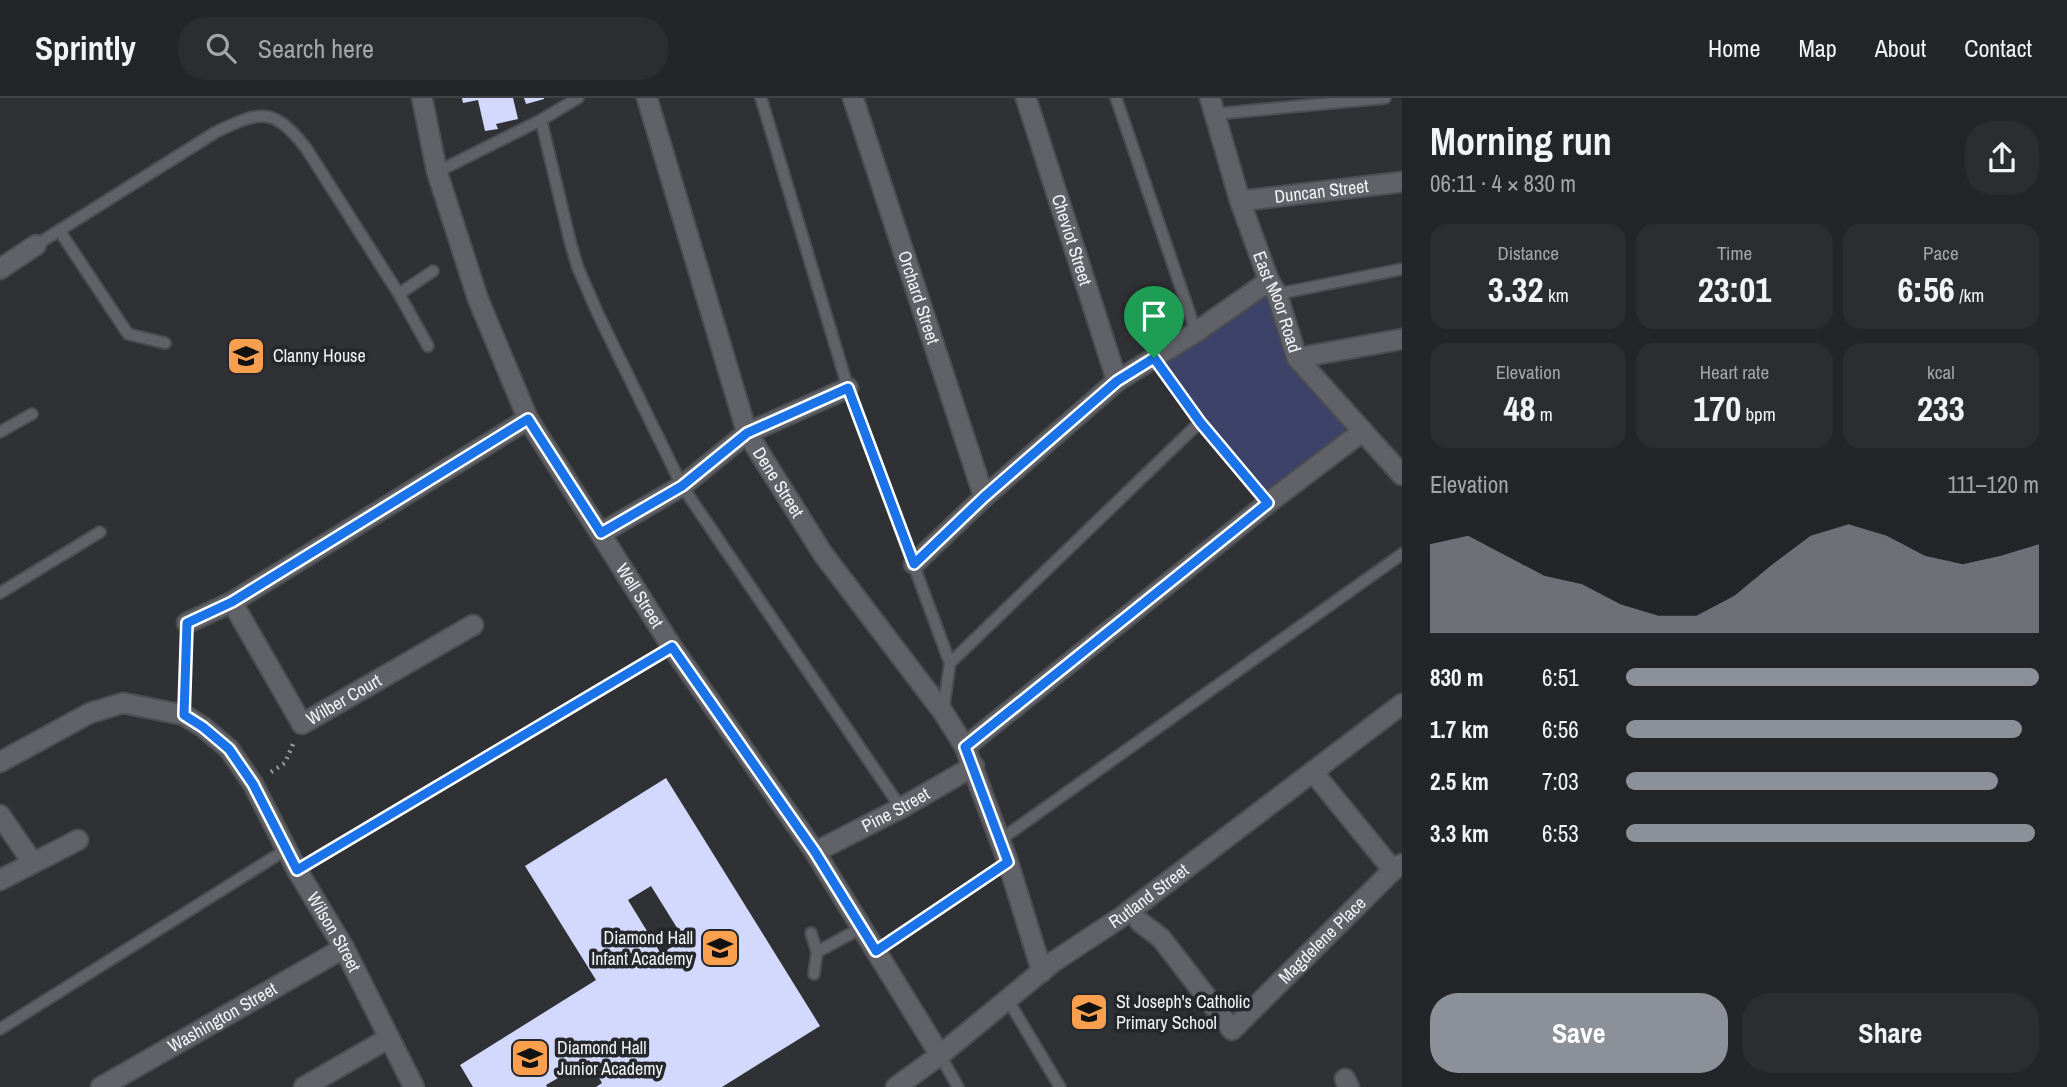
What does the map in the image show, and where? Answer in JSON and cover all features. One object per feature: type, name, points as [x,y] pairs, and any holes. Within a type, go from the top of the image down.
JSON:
[{"type":"street","name":"Well Street","points":[[422,98],[437,172],[478,299],[528,419],[672,647],[815,852],[940,1055]]},
{"type":"street","name":"Dene Street","points":[[647,98],[747,433],[823,554],[943,712],[965,747],[1008,862],[1042,972]]},
{"type":"street","name":"Orchard Street","points":[[853,98],[984,497]]},
{"type":"street","name":"Cheviot Street","points":[[1026,98],[1117,381]]},
{"type":"street","name":"East Moor Road","points":[[1212,106],[1240,201],[1297,358],[1402,475]]},
{"type":"street","name":"Duncan Street","points":[[1240,201],[1402,181]]},
{"type":"street","points":[[0,269],[36,245]]},
{"type":"street","points":[[914,564],[984,497],[1117,381],[1273,287]]},
{"type":"street","points":[[1297,358],[1402,339]]},
{"type":"street","points":[[601,533],[682,486],[747,433],[848,388]]},
{"type":"street","points":[[187,623],[232,602],[528,419]]},
{"type":"street","points":[[965,747],[1268,503],[1363,431]]},
{"type":"street","name":"Wilber Court","points":[[232,602],[302,724],[473,625]]},
{"type":"street","name":"Wilson Street","points":[[0,762],[90,713],[123,703],[184,715],[203,727],[229,749],[253,784],[297,870],[344,948],[414,1087]]},
{"type":"street","name":"Rutland Street","points":[[896,1087],[940,1055],[1053,962],[1122,916],[1402,704]]},
{"type":"street","name":"Pine Street","points":[[815,852],[901,808],[974,766]]},
{"type":"street","name":"Magdelene Place","points":[[1140,922],[1161,938],[1232,1030],[1398,867],[1313,772]]},
{"type":"street","points":[[0,815],[33,863]]},
{"type":"street","points":[[0,880],[78,840]]},
{"type":"street","name":"Washington Street","points":[[101,1087],[344,948]]},
{"type":"street","points":[[304,1087],[389,1038]]},
{"type":"lane","points":[[437,172],[541,120],[578,98]]},
{"type":"lane","points":[[761,98],[848,388],[950,663],[943,712]]},
{"type":"lane","points":[[1116,98],[1196,332]]},
{"type":"lane","points":[[1212,106],[1385,98]]},
{"type":"lane","points":[[36,245],[216,132],[244,119],[274,117],[291,128],[306,148],[428,346]]},
{"type":"lane","points":[[541,120],[578,268],[682,486],[901,808]]},
{"type":"lane","points":[[59,230],[128,334],[165,343]]},
{"type":"lane","points":[[1273,287],[1402,269]]},
{"type":"lane","points":[[399,295],[433,271]]},
{"type":"lane","points":[[1154,358],[1200,422],[1268,503]]},
{"type":"lane","points":[[0,432],[32,414]]},
{"type":"lane","points":[[950,663],[1200,422]]},
{"type":"lane","points":[[0,593],[100,532]]},
{"type":"lane","points":[[1000,840],[1402,554]]},
{"type":"lane","points":[[0,1029],[287,849]]},
{"type":"lane","points":[[876,951],[1008,862]]},
{"type":"lane","points":[[817,952],[861,928]]},
{"type":"lane","points":[[811,933],[817,952],[814,974]]},
{"type":"lane","points":[[1007,1000],[1060,1087]]},
{"type":"lane","points":[[940,1055],[958,1087]]},
{"type":"path","points":[[184,715],[187,623]]},
{"type":"path","points":[[297,870],[672,647]]},
{"type":"path","points":[[253,784],[285,763],[302,724]]},
{"type":"shaded area","points":[[1269,281],[1297,358],[1363,431],[1268,503],[1154,358]]},
{"type":"building","points":[[462,98],[513,98],[518,119],[496,124],[498,129],[485,131],[478,100],[463,103]]},
{"type":"building","points":[[524,98],[544,98],[544,99],[526,104]]},
{"type":"building","points":[[666,778],[820,1026],[722,1087],[596,1087],[602,1083],[589,1060],[546,1085],[547,1087],[473,1087],[460,1065],[596,980],[525,866]],"holes":[[[651,886],[684,939],[661,954],[628,900]]]},
{"type":"place","name":"Clanny House","points":[[246,356]]},
{"type":"place","name":"Diamond Hall Infant Academy","points":[[720,948]]},
{"type":"place","name":"St Joseph's Catholic Primary School","points":[[1089,1012]]},
{"type":"place","name":"Diamond Hall Junior Academy","points":[[530,1058]]},
{"type":"route","points":[[1154,358],[1200,422],[1268,503],[965,747],[1008,862],[876,951],[815,852],[672,647],[297,870],[253,784],[229,749],[184,715],[187,623],[232,602],[528,419],[601,533],[682,486],[747,433],[848,388],[914,564],[984,497],[1117,381],[1154,358]]}]
